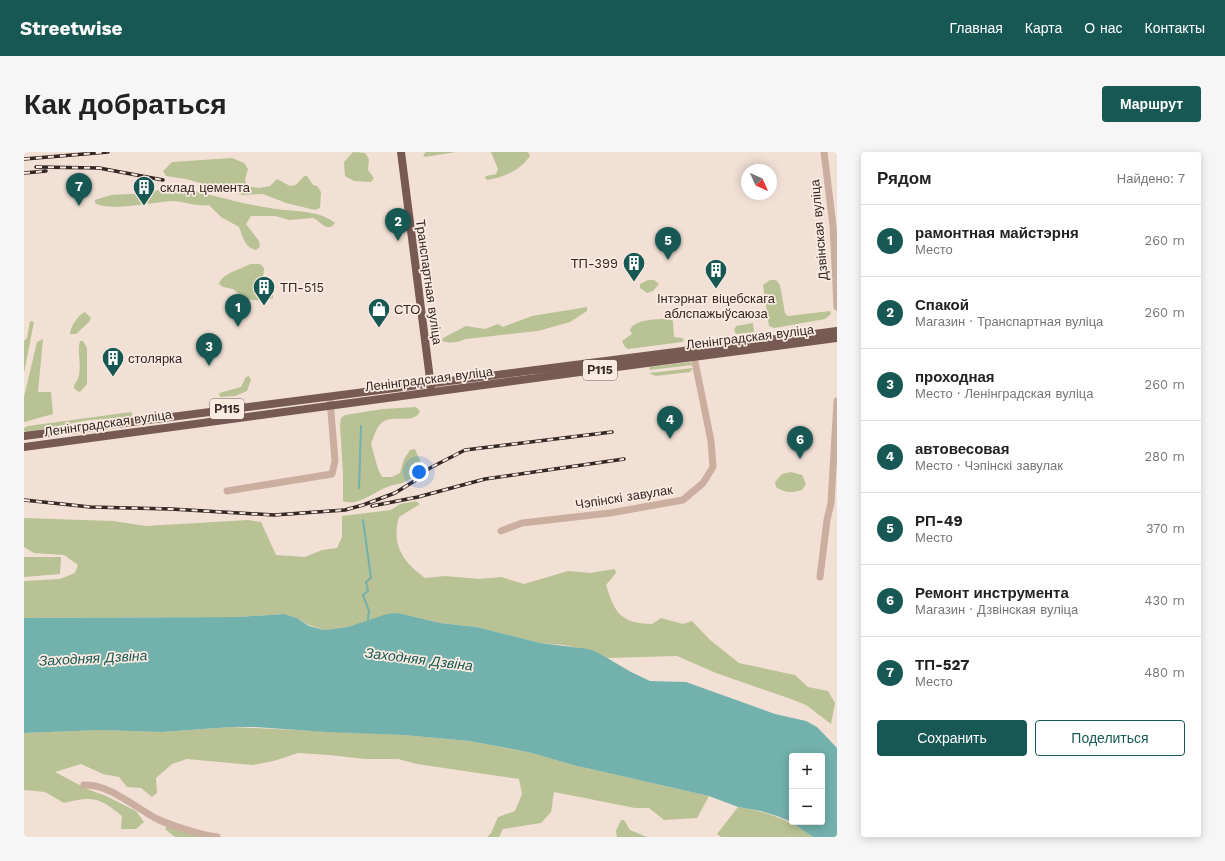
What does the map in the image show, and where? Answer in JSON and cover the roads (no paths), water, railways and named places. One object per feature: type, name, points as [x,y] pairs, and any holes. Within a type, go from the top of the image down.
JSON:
[{"type":"main road","name":"Транспартная вуліца","points":[[401,152],[432,391]]},
{"type":"main road","name":"Ленінградская вуліца","points":[[24,436],[208,412],[432,391],[837,331]]},
{"type":"main road","name":"Ленінградская вуліца","points":[[24,447],[209,421],[431,382],[837,338]]},
{"type":"street","name":"Дзвінская вуліца","points":[[824,152],[833,226],[837,307]]},
{"type":"street","name":"Чэпінскі завулак","points":[[501,531],[522,524],[610,513],[683,500],[703,483],[713,467],[711,441],[693,353]]},
{"type":"street","points":[[227,491],[332,474],[335,461],[330,400]]},
{"type":"street","points":[[820,577],[827,520],[831,503],[837,401]]},
{"type":"street","points":[[208,412],[209,421]]},
{"type":"street","points":[[84,785],[91,784],[113,793],[156,818],[217,837]]},
{"type":"water","name":"Заходняя Дзвіна","points":[[398,613],[440,623],[477,627],[540,643],[588,649],[597,652],[631,672],[650,681],[686,682],[775,714],[806,721],[817,727],[837,748],[837,837],[813,837],[795,825],[825,825],[825,753],[789,753],[789,821],[761,811],[738,807],[709,796],[573,765],[532,753],[469,741],[404,735],[255,727],[231,727],[162,732],[100,730],[24,733],[24,618],[237,617],[284,614],[297,618],[309,626],[324,630],[348,627],[387,614]]},
{"type":"waterway","points":[[359,488],[361,426]]},
{"type":"waterway","points":[[363,520],[371,578],[366,582],[368,591],[363,595],[369,611],[368,620]]},
{"type":"railway","points":[[24,159],[108,152]]},
{"type":"railway","points":[[36,167],[99,168],[163,180]]},
{"type":"railway","points":[[24,173],[46,171]]},
{"type":"railway","points":[[24,500],[90,507],[171,509],[274,515],[345,510],[395,493],[416,480],[430,468],[465,450],[612,432]]},
{"type":"railway","points":[[372,506],[418,497],[485,479],[624,459]]},
{"type":"place","name":"ТП-527","points":[[79,206]]},
{"type":"place","name":"склад цемента","points":[[144,206]]},
{"type":"place","name":"Спакой","points":[[398,241]]},
{"type":"place","name":"РП-49","points":[[668,260]]},
{"type":"place","name":"ТП-399","points":[[634,282]]},
{"type":"place","name":"Інтэрнат віцебскага аблспажыўсаюза","points":[[716,290]]},
{"type":"place","name":"ТП-515","points":[[264,306]]},
{"type":"place","name":"рамонтная майстэрня","points":[[238,327]]},
{"type":"place","name":"СТО","points":[[379,328]]},
{"type":"place","name":"проходная","points":[[209,366]]},
{"type":"place","name":"столярка","points":[[113,378]]},
{"type":"place","name":"автовесовая","points":[[670,439]]},
{"type":"place","name":"Ремонт инструмента","points":[[800,459]]}]
